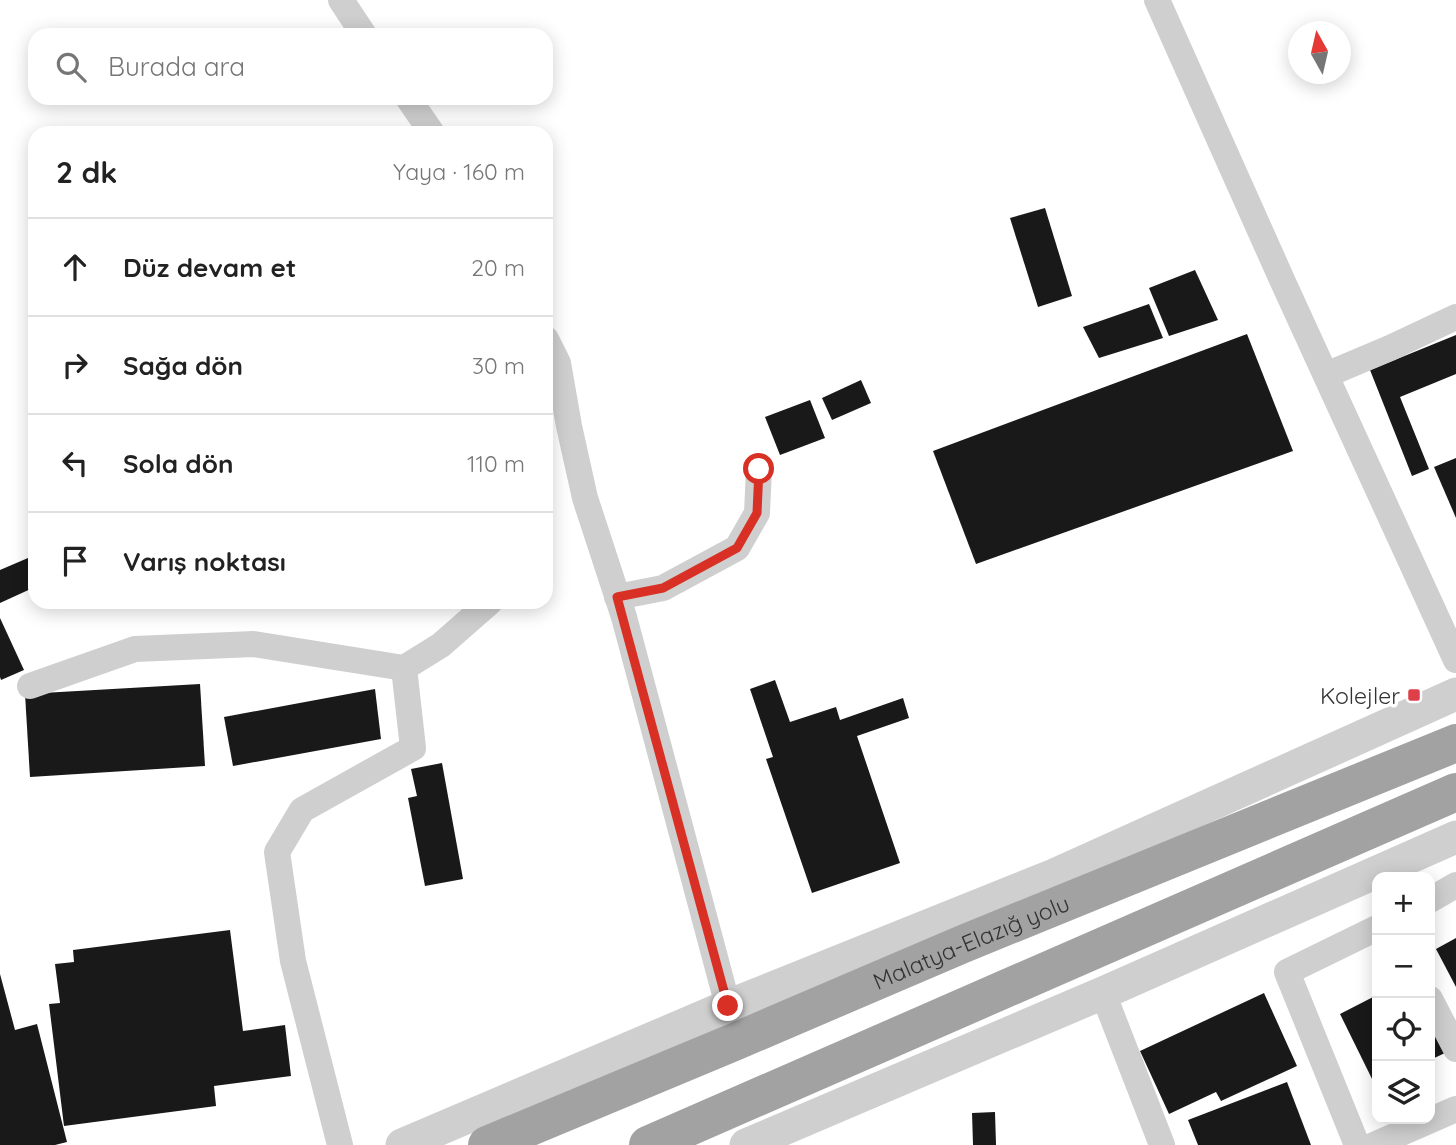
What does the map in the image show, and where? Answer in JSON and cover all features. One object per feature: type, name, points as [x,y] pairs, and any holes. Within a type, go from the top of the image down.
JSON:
[{"type":"highway","name":"Malatya-Elazığ yolu","points":[[487,1145],[963,944],[1456,743]]},
{"type":"highway","points":[[648,1145],[1456,792]]},
{"type":"street","points":[[341,0],[359,28]]},
{"type":"street","points":[[1157,0],[1456,660]]},
{"type":"street","points":[[413,105],[427,126]]},
{"type":"street","points":[[1326,374],[1456,317]]},
{"type":"street","points":[[553,353],[558,363],[585,498],[617,597],[728,1006]]},
{"type":"street","points":[[617,597],[663,588],[737,548],[757,513],[759,469]]},
{"type":"street","points":[[30,686],[135,649],[254,644],[404,668],[441,645],[482,609]]},
{"type":"street","points":[[340,1145],[293,961],[277,852],[302,810],[413,748],[404,668]]},
{"type":"street","points":[[402,1145],[728,1006],[1054,876],[1456,694]]},
{"type":"street","points":[[746,1145],[1103,993],[1456,837]]},
{"type":"street","points":[[607,1095],[822,996],[1054,876]]},
{"type":"street","points":[[1435,897],[1456,885]]},
{"type":"street","points":[[1357,1145],[1287,972],[1372,930]]},
{"type":"street","points":[[1103,993],[1162,1145]]},
{"type":"street","points":[[1435,1009],[1456,1049]]},
{"type":"street","points":[[1374,1145],[1453,1117]]},
{"type":"building","points":[[1045,208],[1072,296],[1038,307],[1010,218]]},
{"type":"building","points":[[1195,270],[1218,320],[1169,336],[1149,288]]},
{"type":"building","points":[[1149,304],[1163,338],[1099,358],[1083,327]]},
{"type":"building","points":[[1247,334],[1293,451],[976,564],[933,451]]},
{"type":"building","points":[[1456,335],[1456,374],[1400,397],[1429,469],[1412,476],[1370,370]]},
{"type":"building","points":[[861,380],[871,403],[832,420],[822,398]]},
{"type":"building","points":[[810,400],[825,438],[780,455],[765,417]]},
{"type":"building","points":[[1456,458],[1456,518],[1434,467]]},
{"type":"building","points":[[28,558],[28,590],[0,603],[0,570]]},
{"type":"building","points":[[0,618],[24,670],[1,680],[0,677]]},
{"type":"building","points":[[775,680],[790,722],[836,707],[840,720],[903,698],[909,718],[857,736],[900,863],[812,893],[766,759],[773,757],[750,689]]},
{"type":"building","points":[[200,684],[205,766],[30,777],[25,694]]},
{"type":"building","points":[[375,689],[381,739],[233,766],[224,717]]},
{"type":"building","points":[[442,763],[463,879],[425,886],[408,798],[417,796],[411,769]]},
{"type":"building","points":[[230,930],[243,1031],[285,1025],[291,1076],[214,1086],[216,1106],[64,1126],[49,1004],[60,1003],[55,964],[74,962],[73,950]]},
{"type":"building","points":[[1456,938],[1456,987],[1436,949]]},
{"type":"building","points":[[0,974],[15,1030],[37,1024],[67,1142],[55,1145],[0,1145]]},
{"type":"building","points":[[1264,993],[1297,1066],[1221,1101],[1216,1092],[1169,1114],[1140,1051]]},
{"type":"building","points":[[1372,998],[1372,1079],[1340,1014]]},
{"type":"building","points":[[1435,1032],[1445,1053],[1435,1058]]},
{"type":"building","points":[[1287,1082],[1311,1145],[1198,1145],[1188,1120]]},
{"type":"building","points":[[995,1112],[996,1145],[973,1145],[972,1113]]},
{"type":"place","name":"Kolejler","points":[[1414,695]]},
{"type":"route","points":[[728,1006],[617,597],[663,588],[737,548],[757,513],[759,469]]}]
